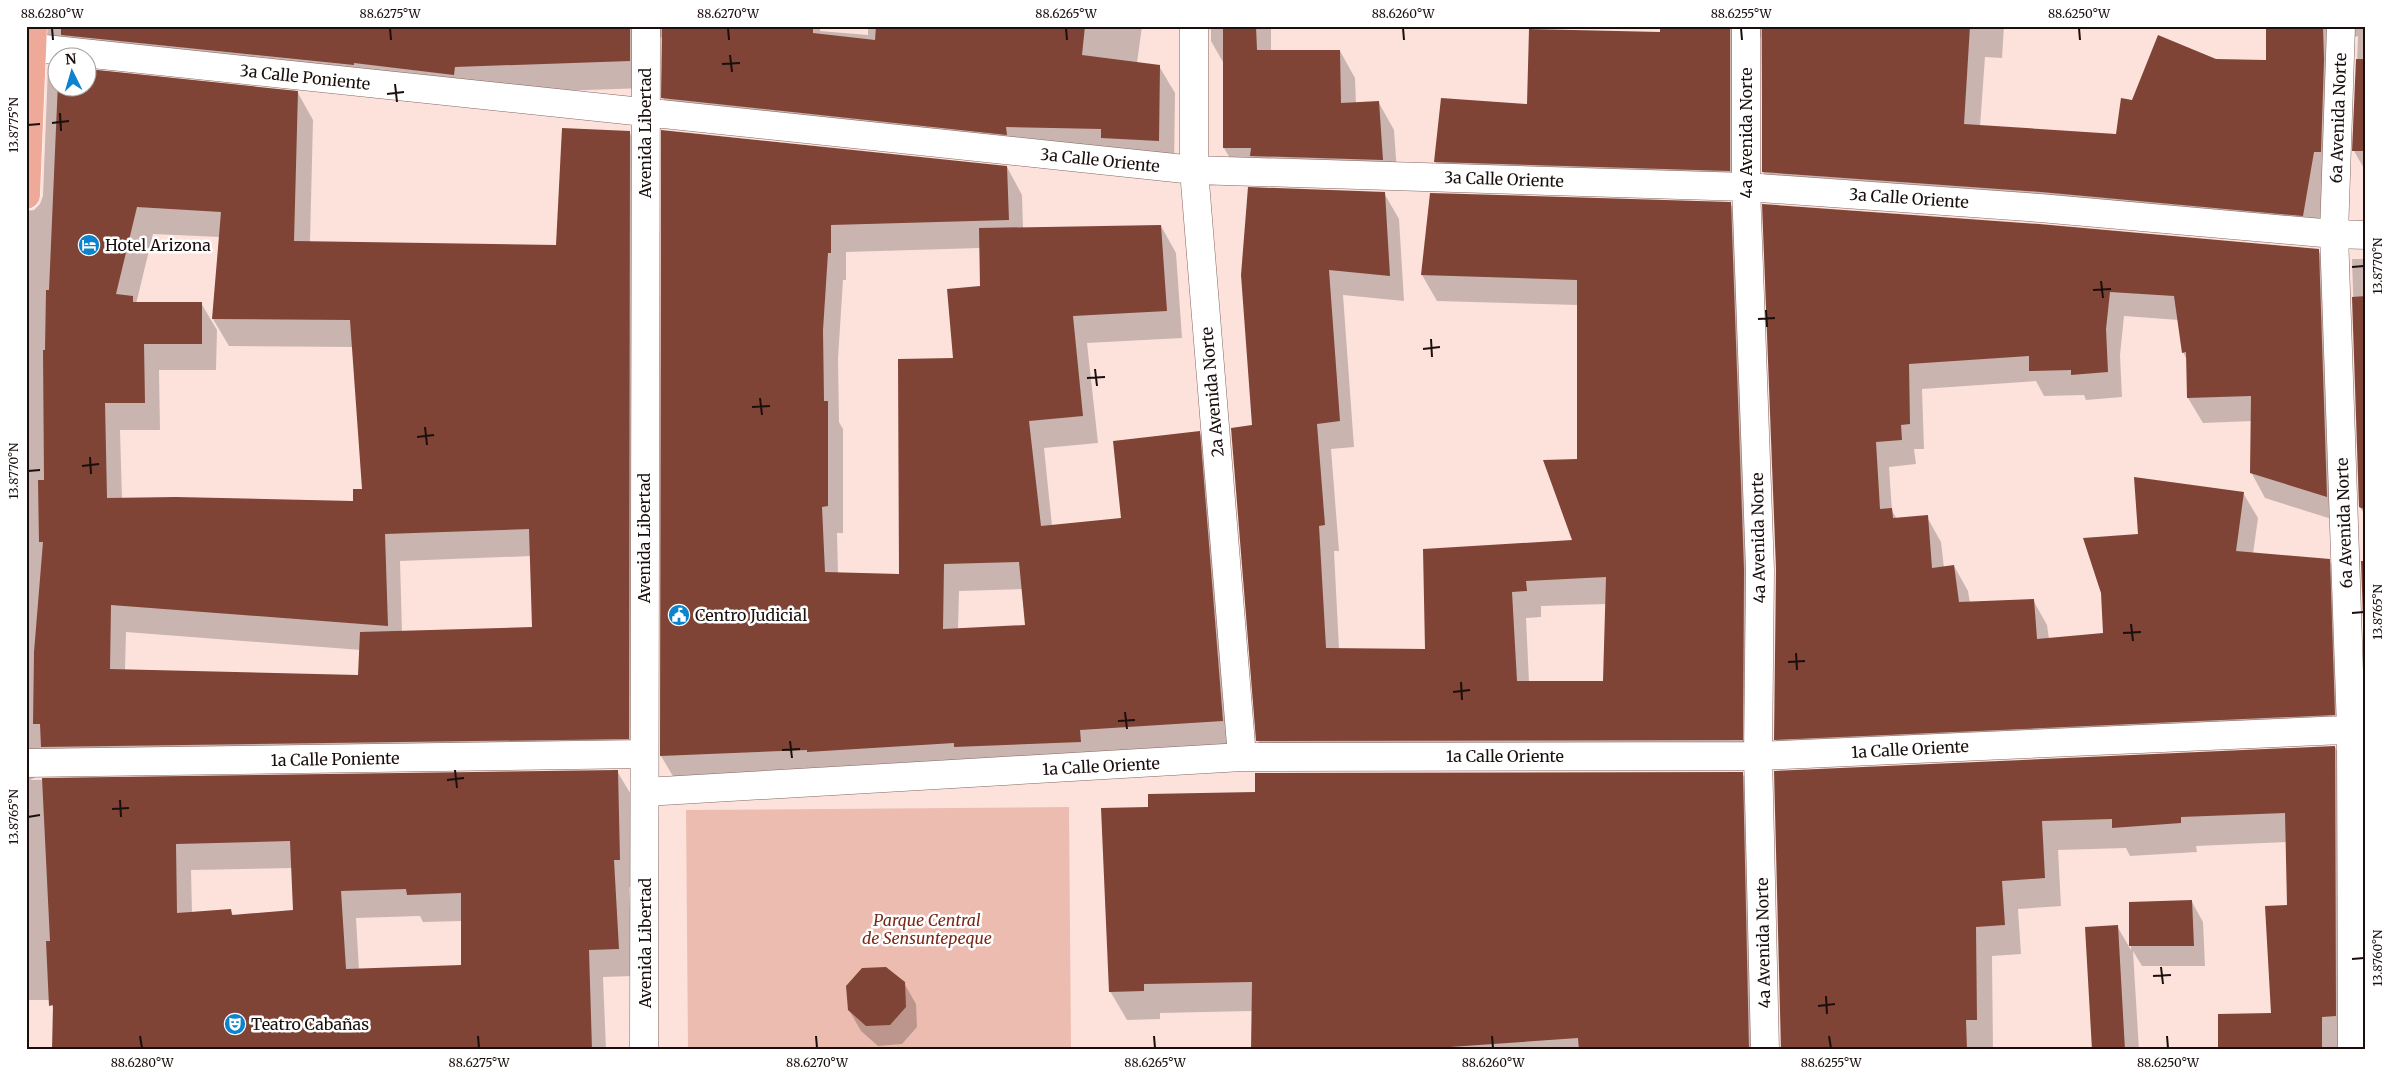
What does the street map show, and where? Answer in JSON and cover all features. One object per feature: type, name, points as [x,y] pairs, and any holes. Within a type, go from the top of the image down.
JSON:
[{"type":"main road","points":[[26,195],[30,41]]},
{"type":"street","name":"Avenida Libertad","points":[[644,1050],[644,113],[646,26]]},
{"type":"street","name":"2a Avenida Norte","points":[[1194,26],[1194,170],[1242,757]]},
{"type":"street","name":"4a Avenida Norte","points":[[1746,26],[1746,187],[1760,570],[1758,756],[1765,1050]]},
{"type":"street","name":"6a Avenida Norte","points":[[2341,26],[2334,234],[2358,729],[2352,1050]]},
{"type":"street","name":"3a Calle Poniente","points":[[30,41],[644,113]]},
{"type":"street","name":"3a Calle Oriente","points":[[644,113],[1194,170],[1746,187],[2040,208],[2334,234],[2366,235]]},
{"type":"street","name":"1a Calle Oriente","points":[[645,792],[1242,757],[1758,756],[2358,729]]},
{"type":"street","name":"1a Calle Poniente","points":[[26,763],[644,754]]},
{"type":"green space","name":"Parque Central de Sensuntepeque","points":[[1069,807],[1071,1050],[688,1050],[686,810]]},
{"type":"building","points":[[61,26],[630,26],[630,61],[455,67],[454,75],[354,63],[354,65],[61,35]]},
{"type":"building","points":[[662,26],[778,26],[813,29],[813,33],[875,40],[876,26],[1085,26],[1082,55],[1160,65],[1159,141],[1101,138],[1101,129],[1006,127],[1007,135],[661,98]]},
{"type":"building","points":[[1223,26],[1256,26],[1257,50],[1340,50],[1341,103],[1379,101],[1383,160],[1250,156],[1251,148],[1223,148]]},
{"type":"building","points":[[1660,26],[1730,26],[1730,171],[1434,162],[1441,98],[1527,104],[1529,29],[1660,32]]},
{"type":"building","points":[[1762,26],[1874,26],[1921,29],[1921,26],[1970,26],[1964,124],[2116,134],[2121,98],[2132,100],[2158,35],[2216,59],[2266,60],[2266,29],[2274,29],[2274,26],[2323,26],[2324,60],[2321,152],[2314,152],[2303,216],[2041,192],[1762,172]]},
{"type":"building","points":[[2356,59],[2366,59],[2366,151],[2352,151]]},
{"type":"building","points":[[98,70],[298,91],[294,241],[556,245],[562,128],[630,131],[629,739],[41,747],[40,724],[33,724],[34,652],[43,542],[39,542],[38,480],[44,480],[43,350],[45,350],[46,290],[49,290],[57,98],[98,98]],"holes":[[[137,207],[221,212],[212,319],[350,320],[362,489],[353,489],[353,501],[176,497],[107,498],[105,403],[145,403],[144,344],[202,344],[202,302],[133,302],[133,296],[116,294]],[[529,529],[532,627],[360,632],[358,675],[110,669],[111,605],[388,626],[385,534]]]},
{"type":"building","points":[[661,130],[1007,166],[1009,220],[831,225],[831,253],[828,253],[823,330],[824,401],[828,401],[828,506],[822,507],[825,572],[899,574],[898,359],[953,358],[947,289],[980,286],[979,228],[1161,225],[1167,311],[1073,316],[1083,416],[1029,421],[1041,526],[1121,518],[1113,441],[1200,431],[1223,721],[1080,730],[1081,742],[954,747],[954,743],[807,752],[807,750],[660,756]],"holes":[[[1019,562],[1025,625],[943,629],[944,564]]]},
{"type":"building","points":[[1248,187],[1385,192],[1390,276],[1329,270],[1340,421],[1317,424],[1325,525],[1319,526],[1326,648],[1425,649],[1423,549],[1572,540],[1543,460],[1577,459],[1577,280],[1421,275],[1430,193],[1731,202],[1744,570],[1743,740],[1256,741],[1231,428],[1252,425],[1241,275]],"holes":[[[1606,577],[1603,681],[1517,681],[1512,592],[1527,591],[1526,581]]]},
{"type":"building","points":[[1762,204],[2039,224],[2319,249],[2327,497],[2250,473],[2251,396],[2187,398],[2186,352],[2182,353],[2174,296],[2110,292],[2106,329],[2108,372],[2071,375],[2071,370],[2029,371],[2029,356],[1909,364],[1910,424],[1901,425],[1902,440],[1876,442],[1880,509],[1892,508],[1893,518],[1928,515],[1932,568],[1954,565],[1959,602],[2034,599],[2037,639],[2103,633],[2101,593],[2083,538],[2138,534],[2134,477],[2244,492],[2236,551],[2330,559],[2335,715],[1774,740],[1776,569]]},
{"type":"building","points":[[2366,296],[2366,510],[2359,507],[2352,297]]},
{"type":"building","points":[[2361,561],[2366,561],[2366,703]]},
{"type":"building","points":[[2335,746],[2336,1016],[2322,1017],[2322,1050],[2218,1050],[2218,1014],[2271,1013],[2265,906],[2287,905],[2285,813],[2181,817],[2181,823],[2112,828],[2112,819],[2042,821],[2045,878],[2002,881],[2005,925],[1976,927],[1977,1020],[1966,1020],[1967,1050],[1781,1050],[1774,771]]},
{"type":"building","points":[[618,770],[620,860],[614,860],[619,949],[589,950],[592,1050],[52,1050],[53,1005],[49,1006],[46,941],[50,941],[42,778]],"holes":[[[290,841],[293,910],[232,915],[231,909],[177,913],[176,844]],[[406,889],[407,895],[461,893],[461,965],[346,969],[341,891]]]},
{"type":"building","points":[[1743,772],[1749,1050],[1579,1050],[1578,1038],[1450,1047],[1451,1050],[1251,1050],[1252,982],[1144,984],[1144,991],[1109,992],[1101,808],[1148,807],[1148,794],[1255,792],[1255,773]]},
{"type":"building","points":[[2192,900],[2194,946],[2129,946],[2129,902]]},
{"type":"building","points":[[2118,925],[2125,1050],[2092,1050],[2085,927]]},
{"type":"building","points":[[886,967],[905,982],[906,1007],[890,1025],[866,1026],[848,1010],[846,986],[862,968]]},
{"type":"place","name":"Hotel Arizona","points":[[89,245]]},
{"type":"place","name":"Centro Judicial","points":[[679,615]]},
{"type":"place","name":"Teatro Cabañas","points":[[235,1024]]}]
